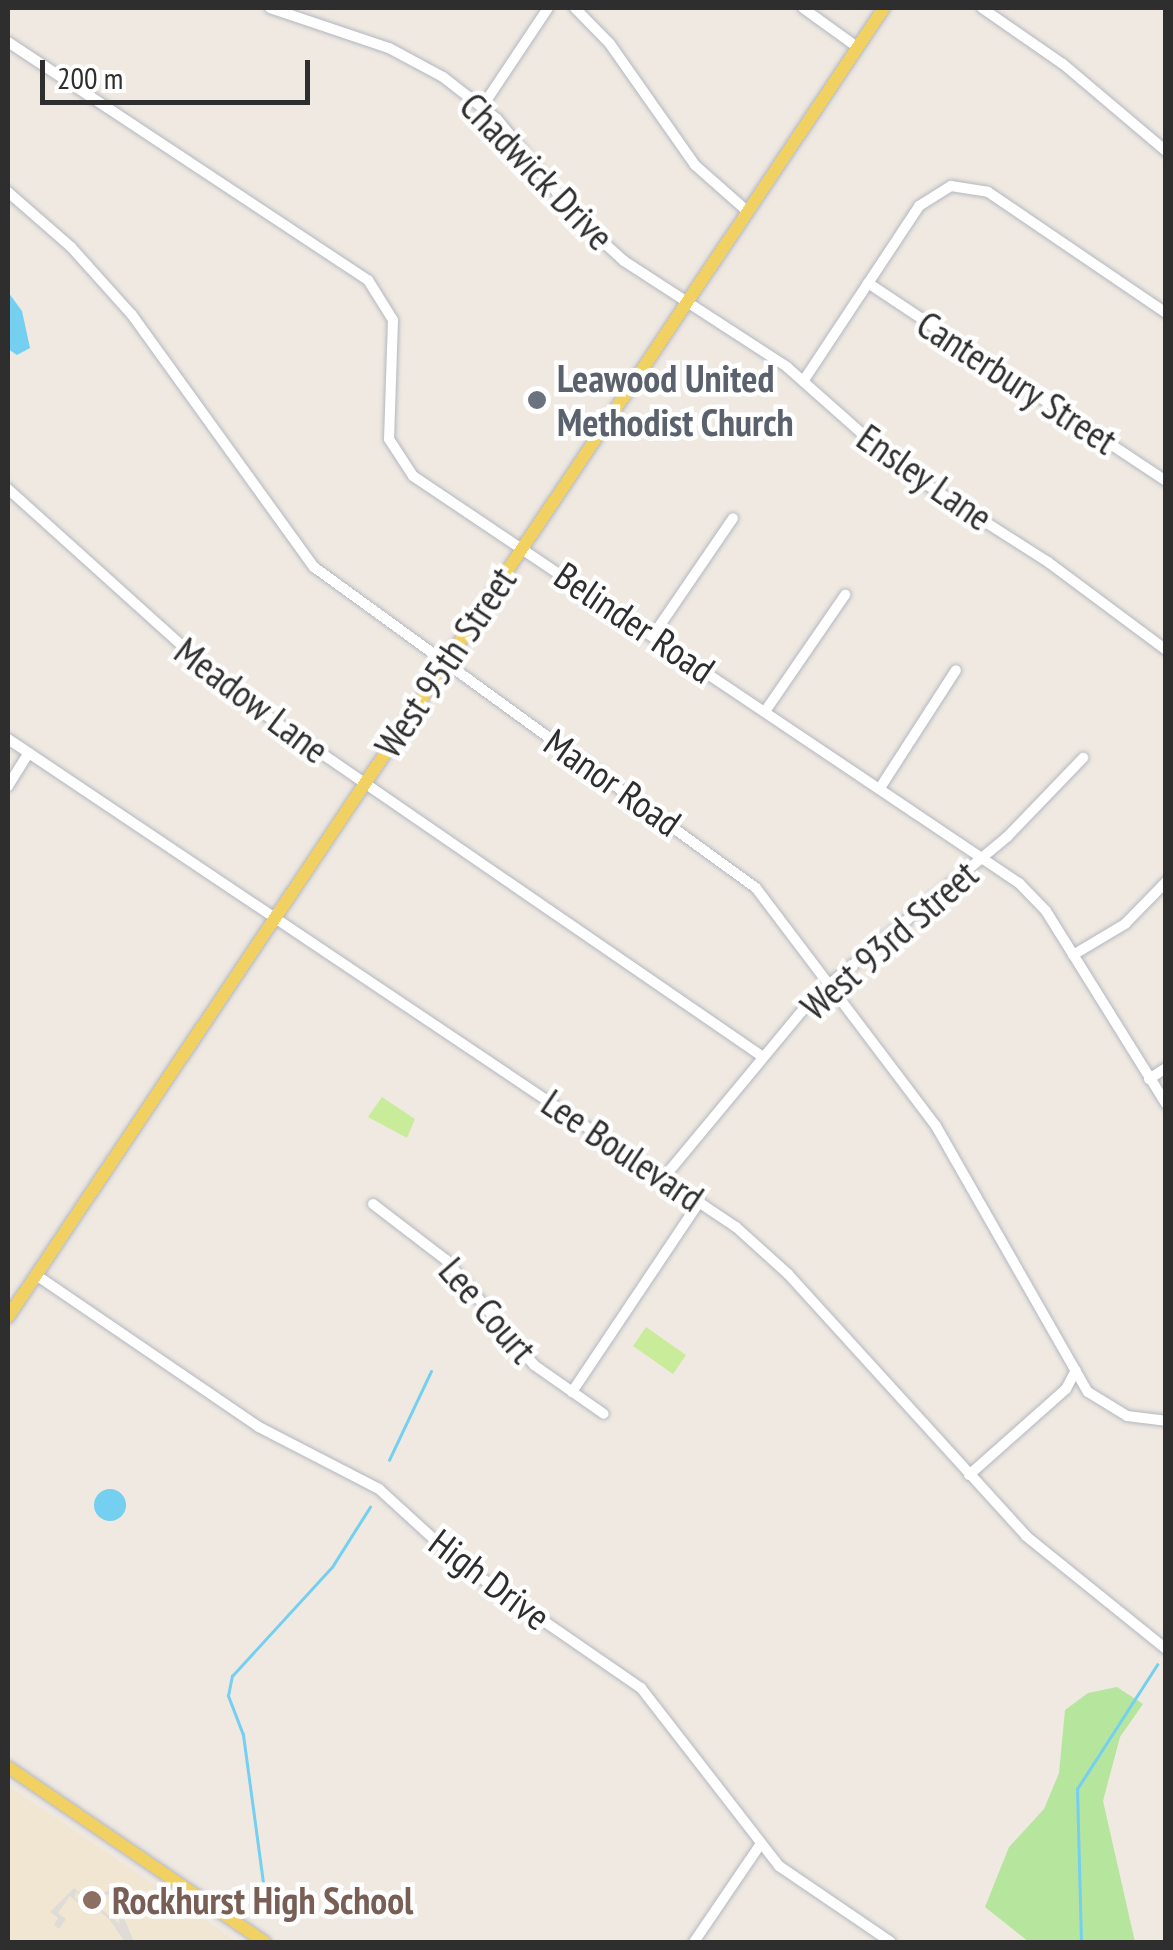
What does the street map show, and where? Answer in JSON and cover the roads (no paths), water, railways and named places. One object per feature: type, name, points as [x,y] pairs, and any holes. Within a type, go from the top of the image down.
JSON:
[{"type":"main road","name":"West 95th Street","points":[[8,1317],[884,8]]},
{"type":"main road","points":[[8,1767],[265,1942]]},
{"type":"street","name":"Chadwick Drive","points":[[270,8],[389,48],[482,106],[604,245],[688,301]]},
{"type":"street","points":[[482,106],[548,8]]},
{"type":"street","points":[[575,8],[610,44],[695,165],[747,211]]},
{"type":"street","points":[[803,8],[858,47]]},
{"type":"street","points":[[982,8],[1166,151]]},
{"type":"street","name":"Belinder Road","points":[[8,42],[377,288],[392,320],[387,420],[397,459],[521,548],[766,710],[1035,897],[1166,1104]]},
{"type":"street","points":[[804,380],[928,197],[951,186],[988,192],[1166,313]]},
{"type":"street","name":"Manor Road","points":[[8,192],[71,247],[132,315],[314,568],[443,664],[739,872],[830,982],[962,1168],[1088,1392]]},
{"type":"street","name":"Canterbury Street","points":[[868,283],[1166,482]]},
{"type":"street","name":"Ensley Lane","points":[[688,301],[804,380],[902,469],[1048,562],[1166,650]]},
{"type":"street","name":"Meadow Lane","points":[[8,489],[203,668],[763,1056]]},
{"type":"street","points":[[654,634],[733,518]]},
{"type":"street","points":[[766,710],[845,595]]},
{"type":"street","points":[[880,788],[956,670]]},
{"type":"street","name":"Lee Boulevard","points":[[8,738],[700,1200],[788,1274],[1026,1536],[1166,1649]]},
{"type":"street","points":[[8,786],[29,753]]},
{"type":"street","name":"West 93rd Street","points":[[665,1176],[763,1056],[830,982],[983,858],[1083,758]]},
{"type":"street","points":[[1074,955],[1125,924],[1166,882]]},
{"type":"street","points":[[1150,1078],[1166,1068]]},
{"type":"street","points":[[572,1392],[700,1200]]},
{"type":"street","name":"Lee Court","points":[[373,1204],[431,1246],[506,1338],[604,1414]]},
{"type":"street","name":"High Drive","points":[[36,1275],[269,1434],[379,1489],[461,1564],[642,1688],[760,1845],[797,1881],[871,1937],[890,1942]]},
{"type":"street","points":[[969,1476],[1066,1389],[1076,1370]]},
{"type":"street","points":[[1066,1389],[1088,1392],[1116,1411],[1152,1422],[1166,1421]]},
{"type":"street","points":[[694,1942],[760,1845]]},
{"type":"water","points":[[8,292],[22,311],[30,348],[17,355],[8,349]]},
{"type":"water","points":[[110,1489],[121,1494],[126,1505],[121,1516],[110,1521],[99,1516],[94,1505],[99,1494]]},
{"type":"waterway","points":[[389,1460],[431,1371]]},
{"type":"waterway","points":[[266,1905],[243,1735],[228,1696],[232,1676],[332,1567],[370,1507]]},
{"type":"waterway","points":[[1081,1942],[1077,1789],[1157,1665]]},
{"type":"place","name":"Leawood United Methodist Church","points":[[537,400]]},
{"type":"place","name":"Rockhurst High School","points":[[92,1900]]}]
